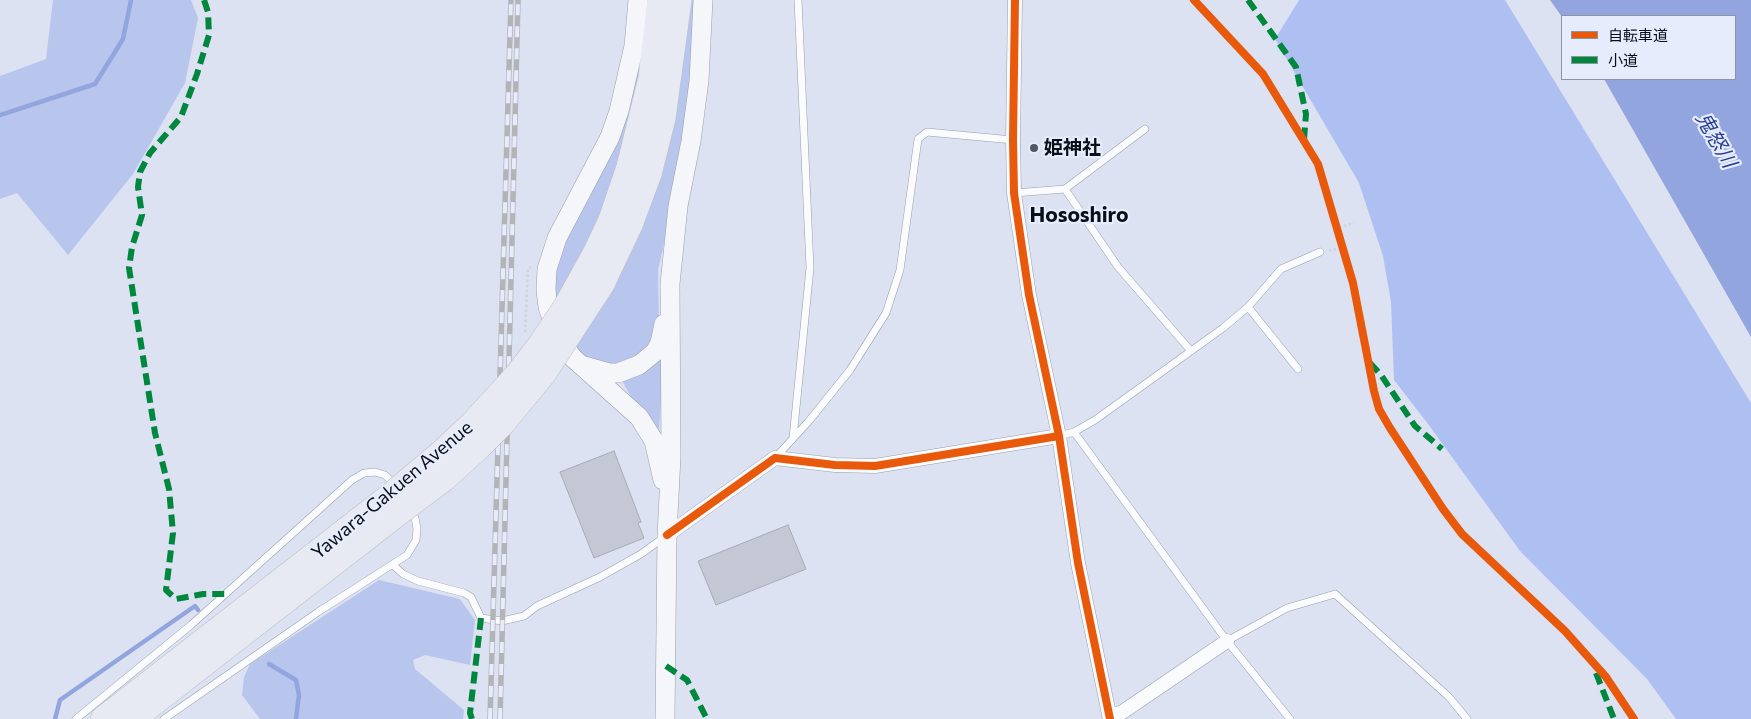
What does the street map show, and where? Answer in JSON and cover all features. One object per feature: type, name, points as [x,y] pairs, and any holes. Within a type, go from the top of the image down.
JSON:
[{"type":"highway","name":"Yawara-Gakuen Avenue","points":[[639,171],[652,78],[660,0]]},
{"type":"highway","name":"Yawara-Gakuen Avenue","points":[[133,719],[396,503],[441,454],[473,424],[517,375],[540,345],[565,308],[596,252],[611,220],[639,171],[663,118],[674,51],[678,0]]},
{"type":"highway","name":"Yawara-Gakuen Avenue","points":[[102,719],[396,503]]},
{"type":"main road","points":[[638,0],[634,46],[619,111],[610,137],[557,238],[547,269],[548,307],[555,332],[580,364],[632,409],[645,425],[654,441],[660,462],[668,516]]},
{"type":"main road","points":[[580,364],[592,370],[618,373],[631,369],[649,359],[660,343],[670,284],[678,206],[691,141],[698,81],[703,0]]},
{"type":"main road","points":[[665,719],[667,535],[671,457],[670,284]]},
{"type":"street","points":[[1015,0],[1014,193],[1029,295],[1058,436],[1078,563],[1109,717],[1121,713],[1228,641]]},
{"type":"street","points":[[667,535],[775,458],[835,465],[875,466],[1058,436]]},
{"type":"lane","points":[[793,438],[810,268],[798,0]]},
{"type":"lane","points":[[1014,193],[1065,189],[1146,129]]},
{"type":"lane","points":[[775,458],[850,370],[886,313],[900,270],[918,139],[927,132],[1013,140]]},
{"type":"lane","points":[[1065,189],[1118,267],[1191,351]]},
{"type":"lane","points":[[1058,436],[1074,432],[1095,420],[1191,351],[1248,307],[1281,269],[1320,252]]},
{"type":"lane","points":[[1248,307],[1298,369]]},
{"type":"lane","points":[[1074,432],[1228,641],[1290,719]]},
{"type":"lane","points":[[76,719],[192,626],[352,480],[364,473],[375,472],[390,479],[416,518],[416,540],[407,555],[318,612],[164,719]]},
{"type":"lane","points":[[393,565],[403,574],[418,581],[453,589],[471,597],[481,618],[509,621],[600,577],[641,554],[667,535]]},
{"type":"lane","points":[[1228,641],[1287,608],[1335,594],[1449,697],[1466,719]]},
{"type":"path","points":[[1335,218],[1346,256]]},
{"type":"path","points":[[1344,226],[1354,223]]},
{"type":"path","points":[[524,341],[528,268]]},
{"type":"shaded area","points":[[53,0],[191,0],[198,18],[185,83],[133,174],[68,255],[17,193],[0,199],[0,76],[46,59]]},
{"type":"shaded area","points":[[644,0],[653,0],[644,80],[610,196],[554,308],[555,261],[605,160]]},
{"type":"shaded area","points":[[688,0],[697,0],[689,111],[678,183],[658,270],[659,324],[651,349],[624,366],[590,362],[574,348]]},
{"type":"shaded area","points":[[1299,0],[1505,0],[1751,403],[1751,719],[1676,719],[1647,679],[1520,551],[1394,380],[1391,302],[1383,256],[1359,183],[1275,39]]},
{"type":"shaded area","points":[[662,351],[659,433],[634,402],[621,379]]},
{"type":"shaded area","points":[[379,580],[460,599],[475,620],[470,665],[425,655],[413,660],[415,669],[464,710],[463,719],[260,719],[242,695],[244,677],[250,664]]},
{"type":"water","name":"鬼怒川","points":[[1550,0],[1751,0],[1751,337],[1605,80],[1736,80],[1736,15],[1561,16]]},
{"type":"building","points":[[614,451],[641,522],[638,523],[644,538],[594,558],[560,472]]},
{"type":"building","points":[[788,525],[806,569],[716,605],[698,561]]},
{"type":"waterway","points":[[0,115],[95,84],[123,39],[131,0]]},
{"type":"waterway","points":[[55,719],[60,700],[195,606],[198,610]]},
{"type":"waterway","points":[[269,664],[296,680],[299,695],[296,719]]},
{"type":"railway","points":[[490,719],[511,0]]},
{"type":"railway","points":[[500,719],[518,0]]},
{"type":"marked path","points":[[204,0],[208,12],[209,35],[197,74],[181,117],[150,153],[140,172],[138,187],[142,215],[132,247],[129,268],[155,433],[169,489],[173,533],[166,590],[176,599],[203,594],[225,594]]},
{"type":"marked path","points":[[1248,0],[1296,67],[1306,114],[1304,140]]},
{"type":"marked path","points":[[1370,363],[1381,375],[1415,426],[1442,449]]},
{"type":"marked path","points":[[472,719],[470,713],[481,618]]},
{"type":"marked path","points":[[666,666],[687,680],[707,719]]},
{"type":"marked path","points":[[1596,673],[1614,719]]},
{"type":"cycle path","points":[[1015,0],[1014,193],[1029,295],[1059,436],[1078,563],[1110,719]]},
{"type":"cycle path","points":[[1194,0],[1263,74],[1318,164],[1353,283],[1374,391],[1379,409],[1390,428],[1443,509],[1462,534],[1565,631],[1606,677],[1634,719]]},
{"type":"cycle path","points":[[667,535],[775,458],[835,465],[875,466],[1059,436]]},
{"type":"place","name":"姫神社","points":[[1034,148]]},
{"type":"district","name":"Hososhiro","points":[[1079,215]]}]
